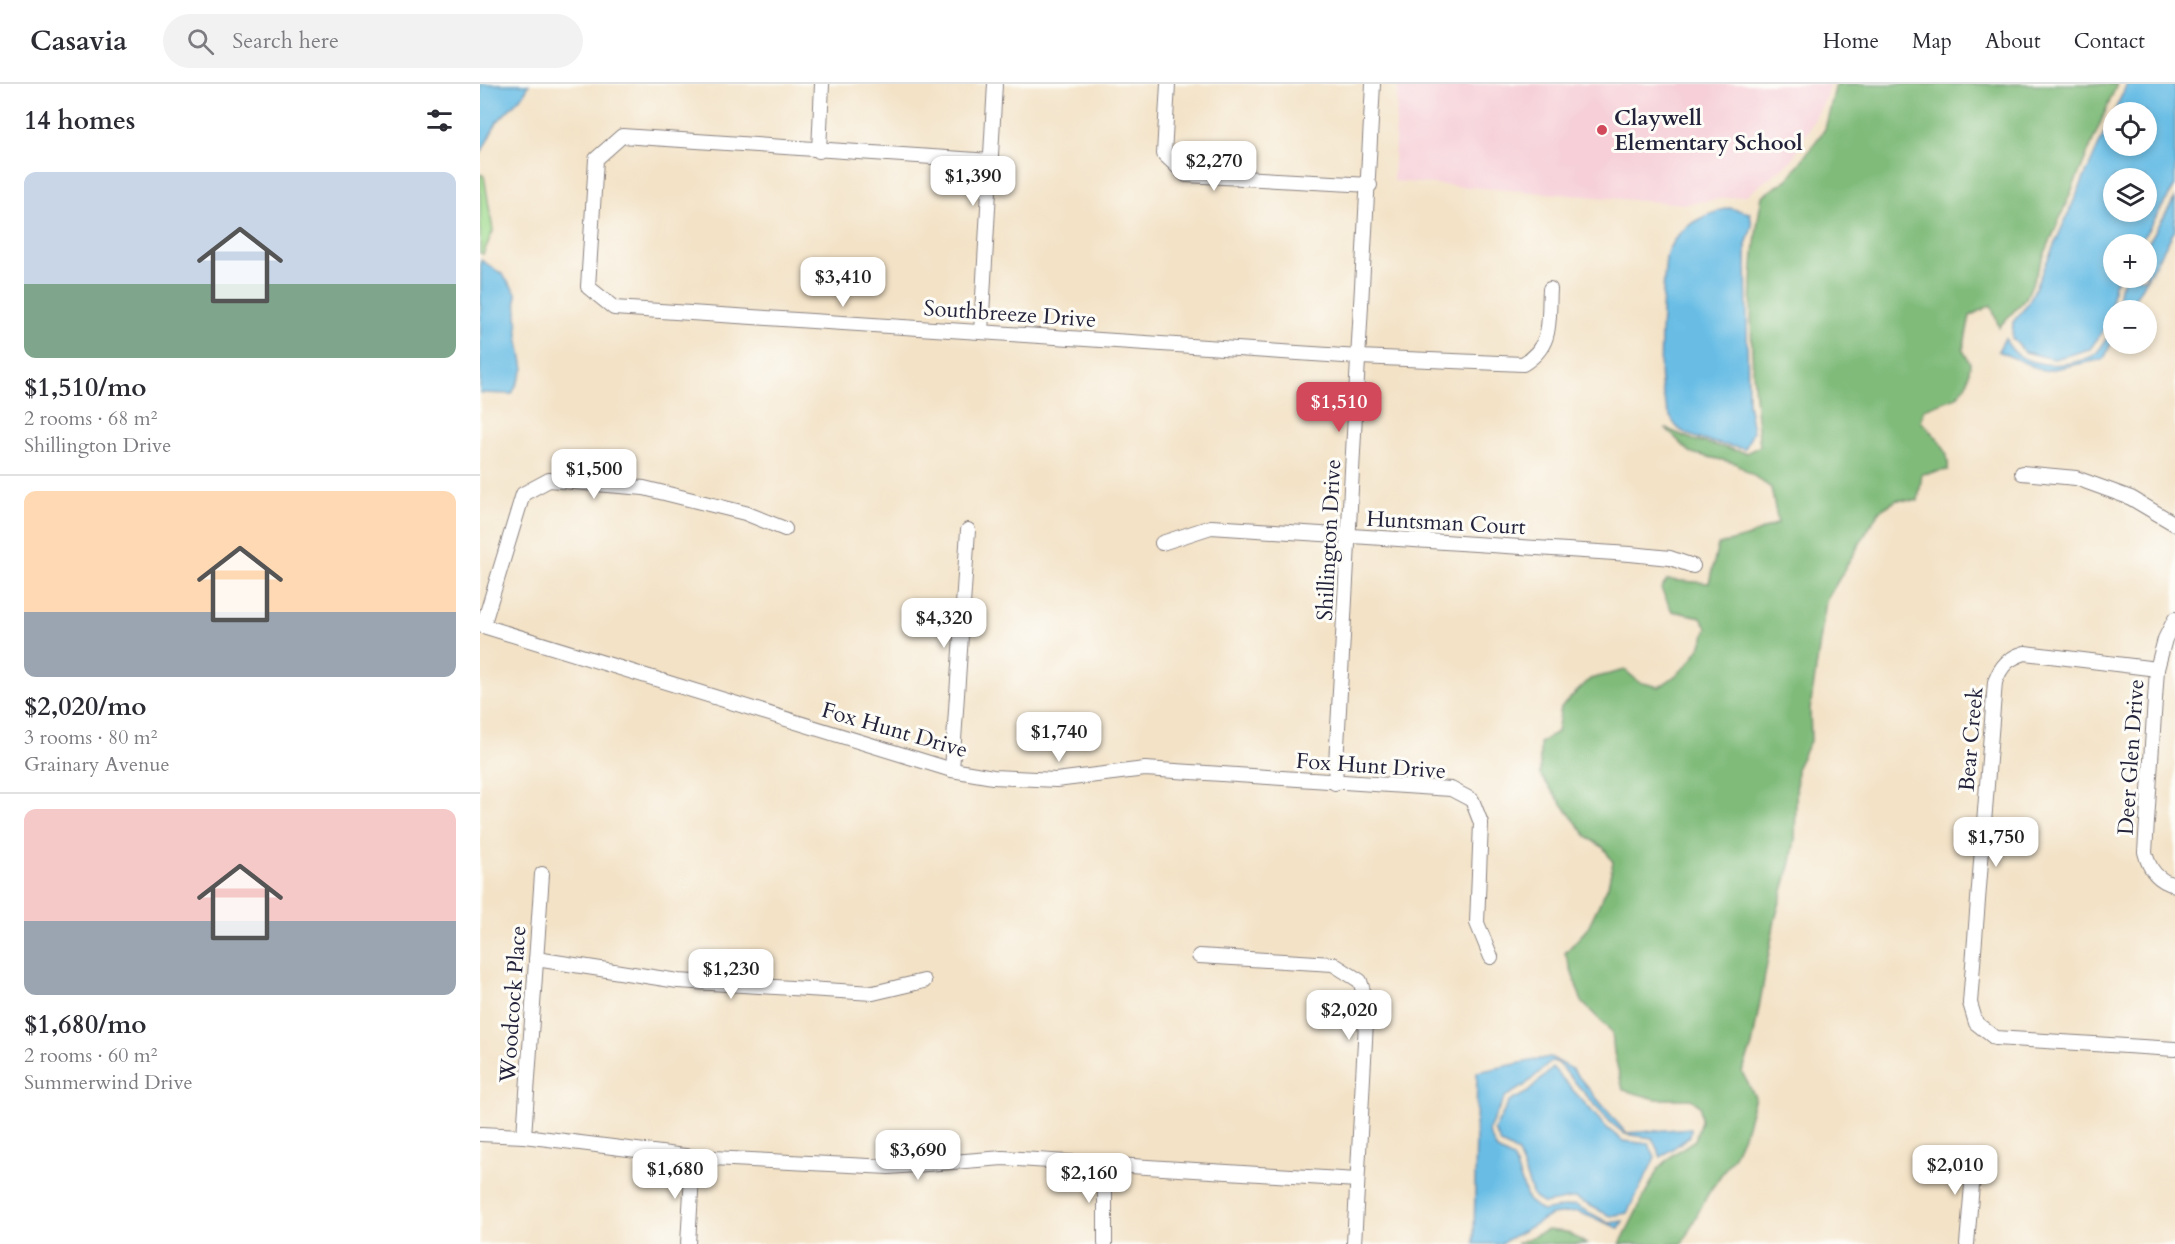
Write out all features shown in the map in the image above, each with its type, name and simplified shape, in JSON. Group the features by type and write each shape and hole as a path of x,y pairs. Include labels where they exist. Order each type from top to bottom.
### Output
{"street":[{"path":"819,151 822,84"},
{"path":"981,332 995,84"},
{"path":"1168,84 1164,154 1186,175 1370,185"},
{"name":"Shillington Drive","path":"1335,783 1370,185 1373,84"},
{"name":"Southbreeze Drive","path":"991,161 622,136 596,159 588,287 614,308 1359,357 1523,364 1537,355 1547,341 1550,289"},
{"path":"2022,473 2076,478 2131,498 2175,524"},
{"path":"482,626 523,494 549,480 644,488 745,513 785,529"},
{"name":"Huntsman Court","path":"1162,543 1211,527 1350,538 1629,554 1670,558 1694,566"},
{"path":"952,770 968,530"},
{"name":"Deer Glen Drive","path":"2175,619 2165,639 2157,669 2145,852 2154,874 2165,883 2175,885"},
{"name":"Fox Hunt Drive","path":"482,626 952,770 993,777 1056,780 1145,769 1451,789 1472,800 1481,823 1477,923 1491,957"},
{"name":"Bear Creek","path":"2157,669 2025,653 2013,657 2001,667 1995,682 1970,1003 1976,1023 1995,1038 2175,1049"},
{"name":"Woodcock Place","path":"524,1136 542,874"},
{"path":"1199,956 1334,964 1360,981 1367,1004 1354,1244"},
{"path":"536,959 678,981 873,993 924,981"},
{"path":"480,1134 524,1136 693,1157 889,1167 1003,1158 1356,1180"},
{"path":"688,1244 693,1157"},
{"path":"1967,1244 1972,1185 1985,1160"},
{"path":"1105,1164 1106,1244"}],"shaded area":[{"name":"Claywell Elementary School","path":"1398,84 1829,84 1825,100 1792,160 1747,195 1684,204 1393,181"}],"green space":[{"path":"1836,84 2117,84 2109,102 2103,102 2103,117 2026,298 1999,327 1991,305 1970,316 1963,350 1970,363 1968,381 1957,397 1924,409 1921,421 1944,449 1948,470 1922,474 1918,501 1897,500 1879,511 1826,601 1810,710 1811,739 1797,767 1795,839 1791,862 1775,920 1752,1046 1742,1072 1755,1097 1746,1129 1734,1156 1708,1194 1682,1244 1620,1244 1658,1169 1675,1153 1695,1140 1701,1121 1700,1106 1691,1099 1656,1099 1623,1090 1614,1053 1612,1032 1582,1002 1565,953 1587,929 1608,886 1613,862 1603,847 1588,838 1540,775 1540,743 1557,732 1561,707 1590,679 1625,670 1639,682 1659,687 1683,669 1700,647 1707,628 1701,617 1672,611 1661,589 1667,580 1709,583 1718,545 1749,536 1778,523 1771,488 1735,463 1691,453 1665,428 1693,440 1746,453 1760,446 1751,321 1754,259 1762,196 1788,179 1825,129"},
{"path":"480,174 484,176 493,231 483,254 480,253"},
{"path":"1547,1230 1566,1232 1587,1244 1516,1244"}],"water":[{"path":"480,84 529,84 524,94 497,122 480,155"},
{"path":"2127,84 2175,84 2175,186 2157,215 2157,168 2103,168 2103,222 2153,222 2145,234 2103,234 2103,288 2113,288 2112,300 2103,300 2103,331 2090,349 2054,359 2025,352 2012,338 2013,322 2028,304 2103,135 2103,156 2157,156 2157,102 2119,102"},
{"path":"2175,198 2175,230 2157,261 2157,234 2154,234"},
{"path":"1729,208 1750,213 1752,226 1746,245 1748,403 1753,431 1745,449 1708,441 1681,431 1668,411 1661,383 1662,315 1668,250 1679,234 1694,222"},
{"path":"481,260 502,274 516,293 518,336 524,369 512,394 480,393"},
{"path":"2120,288 2141,288 2134,300 2118,300"},
{"path":"2005,338 2020,356 2044,364 2056,364 2081,360 2098,351 2103,344 2103,354 2106,354 2104,359 2043,371 1998,351"},
{"path":"1550,1057 1572,1069 1626,1133 1691,1128 1690,1136 1661,1157 1652,1138 1625,1134 1611,1123 1558,1063 1552,1061 1524,1086 1505,1097 1488,1131 1497,1150 1513,1158 1528,1200 1542,1211 1575,1205 1609,1223 1623,1221 1619,1228 1578,1212 1551,1215 1500,1244 1474,1244 1477,1072"},
{"path":"1553,1068 1607,1128 1623,1141 1649,1144 1655,1158 1627,1213 1610,1216 1575,1198 1544,1204 1533,1196 1518,1153 1501,1144 1494,1130 1509,1102 1528,1092"}],"place":[{"name":"Claywell Elementary School","path":"1602,130"}]}
